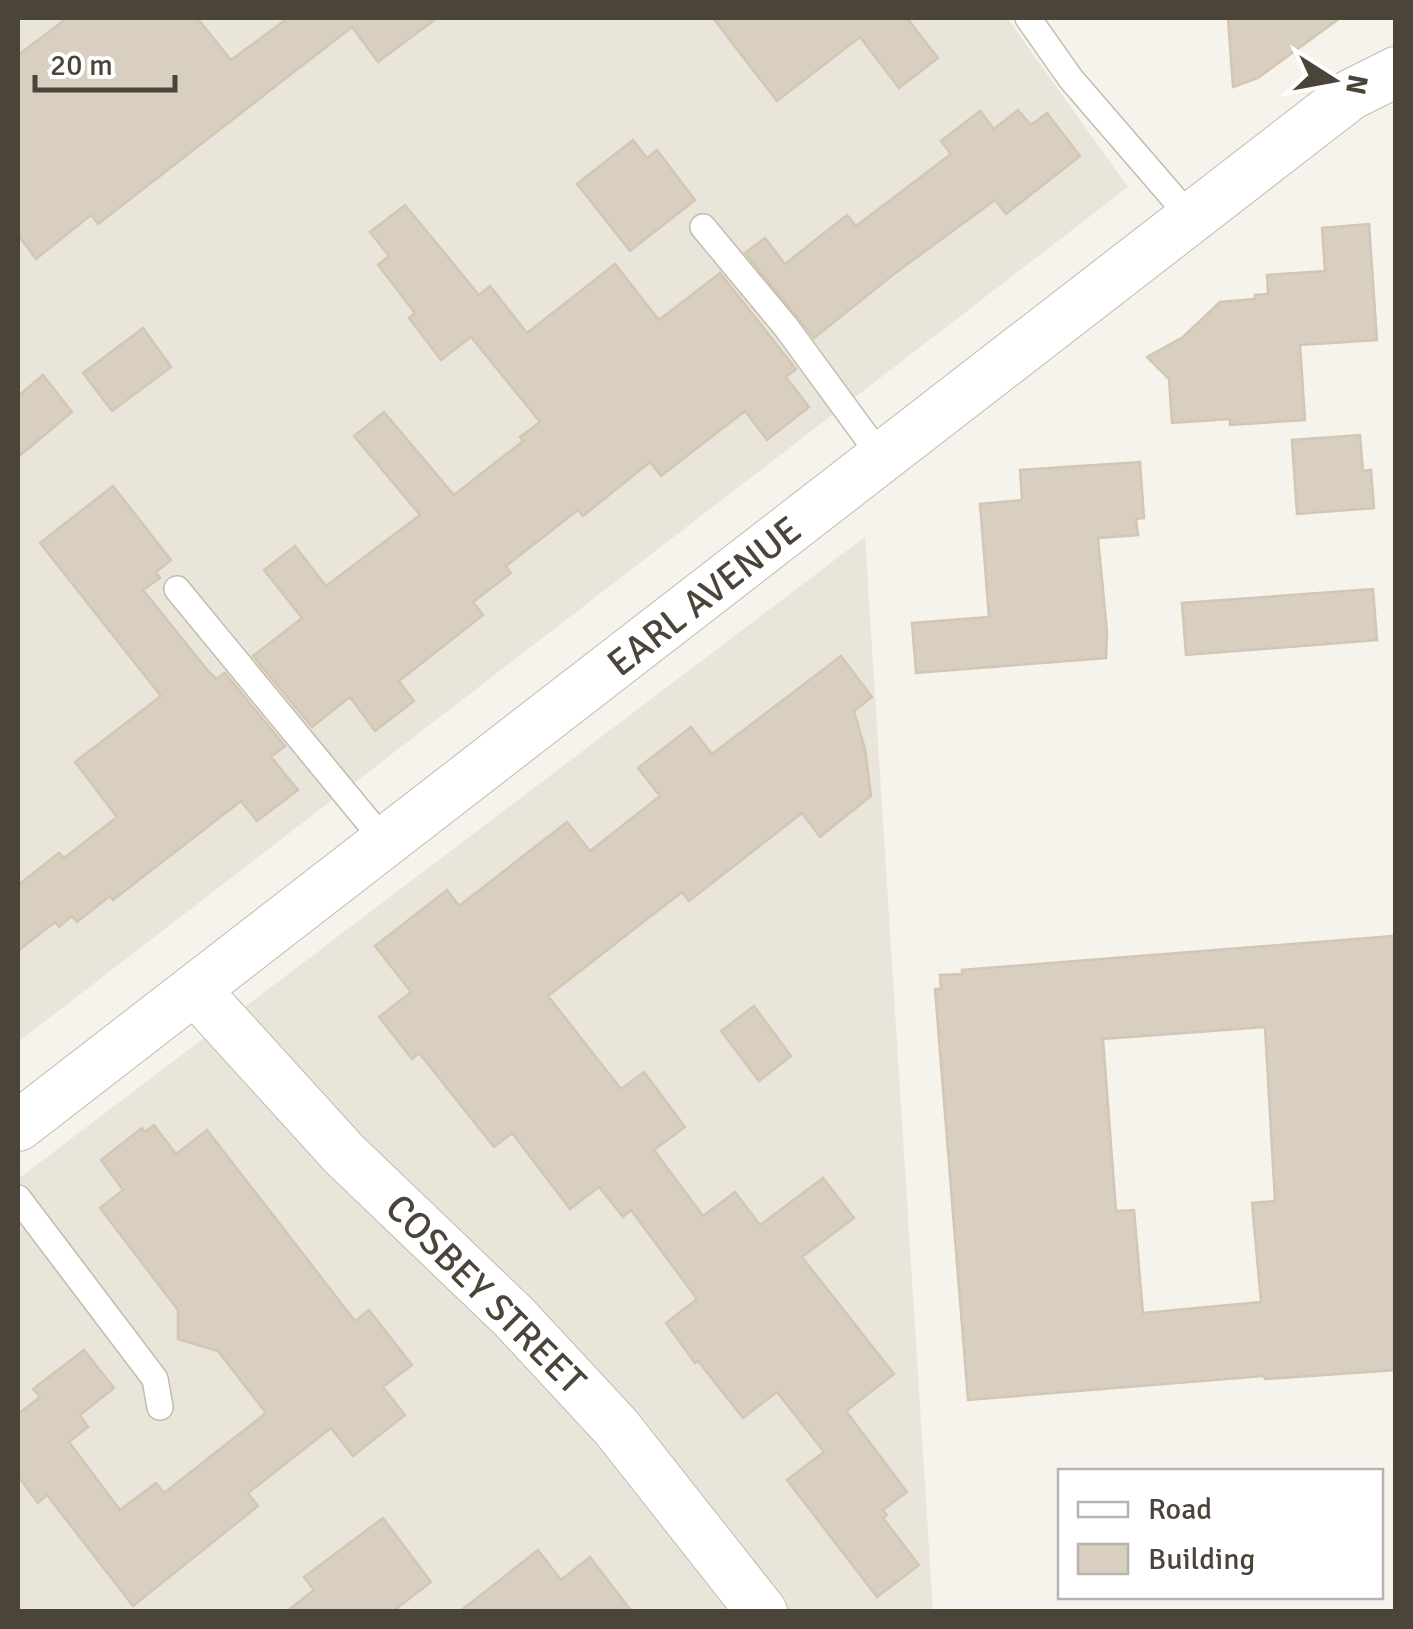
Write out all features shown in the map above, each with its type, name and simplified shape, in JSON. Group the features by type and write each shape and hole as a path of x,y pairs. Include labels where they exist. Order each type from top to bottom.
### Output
{"street":[{"name":"EARL AVENUE","path":"18,1126 1350,95 1396,72"},
{"name":"COSBEY STREET","path":"196,990 344,1154 514,1318 616,1428 762,1612"}],"lane":[{"path":"1028,18 1072,78 1190,218"},
{"path":"703,226 786,327 882,458"},
{"path":"177,590 386,842"},
{"path":"18,1198 154,1379 160,1407"}],"shaded area":[{"path":"18,18 1007,18 1128,187 18,1042"},
{"path":"865,537 933,1611 18,1612 18,1179"}],"building":[{"path":"67,18 197,18 231,60 288,18 437,18 378,62 352,27 98,224 91,215 36,259 18,235 18,55"},
{"path":"713,18 907,18 938,58 899,88 860,37 777,101"},
{"path":"1228,18 1340,18 1258,78 1233,87"},
{"path":"1018,110 1031,125 1047,113 1080,156 1006,214 995,200 814,338 745,253 765,238 785,264 847,215 856,226 951,154 941,141 980,111 994,129"},
{"path":"633,140 647,158 657,150 695,200 630,251 577,184"},
{"path":"405,205 479,295 490,286 527,333 615,264 659,320 720,273 796,369 786,377 809,407 767,440 745,411 661,476 650,462 583,516 578,510 506,566 511,573 473,602 483,615 399,681 414,701 375,731 350,697 312,727 253,656 302,618 264,570 295,546 326,586 420,515 354,436 384,412 454,495 523,441 520,437 540,422 471,337 441,360 409,318 415,313 378,265 389,256 370,232"},
{"path":"1369,224 1377,340 1300,345 1305,420 1230,425 1230,419 1172,423 1169,379 1147,357 1183,337 1220,302 1268,294 1267,275 1325,271 1322,228"},
{"path":"143,328 171,367 112,411 83,373"},
{"path":"43,375 72,412 18,457 18,396"},
{"path":"1360,435 1363,471 1371,470 1374,508 1297,514 1292,440"},
{"path":"1140,462 1144,518 1136,519 1138,535 1098,538 1106,658 916,673 912,623 989,617 980,504 1022,500 1020,470"},
{"path":"113,486 171,560 156,572 160,578 143,590 209,672 216,679 225,673 285,746 271,757 298,790 257,821 241,801 113,900 110,896 77,922 72,916 59,927 55,922 18,951 18,885 59,853 64,858 117,817 75,762 161,696 40,543"},
{"path":"1373,589 1377,640 1186,655 1182,603"},
{"path":"841,656 872,697 854,711 865,749 871,796 820,837 802,813 689,901 682,892 548,996 621,1089 644,1072 685,1127 654,1150 703,1216 735,1192 760,1225 823,1178 854,1218 802,1257 894,1374 846,1411 907,1492 883,1510 887,1515 883,1518 919,1565 877,1597 787,1480 824,1452 777,1392 743,1418 698,1361 695,1363 666,1323 697,1299 631,1210 623,1217 599,1187 570,1209 512,1133 494,1147 419,1053 412,1059 379,1017 411,992 375,946 447,890 459,906 567,822 590,851 660,796 638,768 691,727 712,754"},
{"path":"1393,936 1396,1370 1265,1379 1264,1376 968,1400 935,989 941,989 940,975 962,974 962,970","holes":["1265,1027 1275,1201 1252,1203 1261,1302 1143,1313 1134,1210 1116,1211 1103,1039"]},
{"path":"754,1006 791,1056 759,1081 721,1031"},
{"path":"154,1125 176,1154 207,1130 355,1321 369,1310 412,1365 383,1387 405,1415 353,1456 331,1428 248,1493 258,1506 133,1606 47,1495 38,1503 18,1476 18,1414 40,1397 33,1389 84,1350 114,1388 80,1415 88,1427 69,1442 120,1510 156,1483 164,1493 266,1413 218,1351 178,1339 178,1310 100,1208 123,1190 101,1160 142,1128 145,1132"},
{"path":"383,1518 431,1582 392,1612 286,1612 314,1590 304,1577"},
{"path":"538,1550 561,1580 590,1557 632,1612 459,1612"}]}
